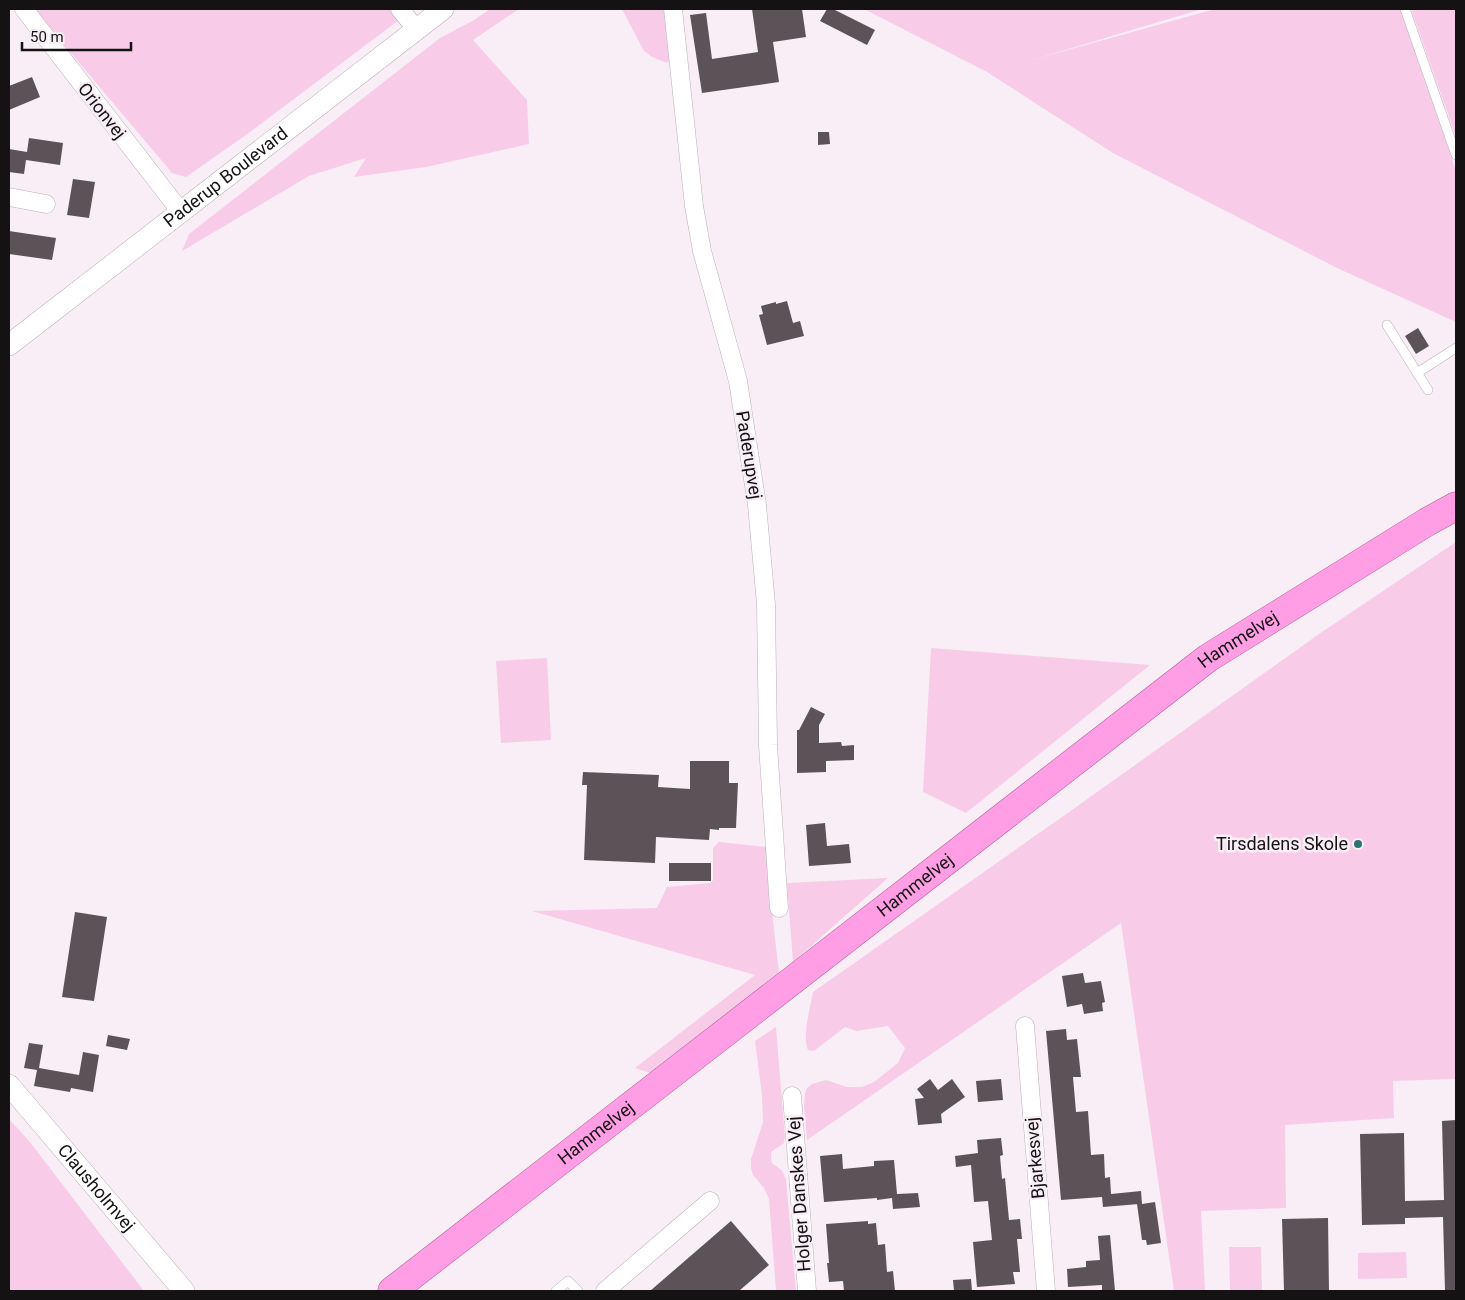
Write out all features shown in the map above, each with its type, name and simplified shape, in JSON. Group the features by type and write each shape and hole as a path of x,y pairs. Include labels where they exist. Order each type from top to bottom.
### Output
{"highway":[{"name":"Hammelvej","path":"392,1291 1208,658 1456,506"}],"street":[{"name":"Orionvej","path":"24,9 181,212"},
{"path":"400,9 416,29"},
{"name":"Paderup Boulevard","path":"9,345 443,9"},
{"name":"Paderupvej","path":"673,9 694,206 702,252 738,381 757,504 766,604 768,745 779,908"},
{"path":"9,197 46,204"},
{"name":"Bjarkesvej","path":"1025,1026 1046,1291"},
{"name":"Clausholmvej","path":"9,1085 184,1291"},
{"name":"Holger Danskes Vej","path":"792,1096 807,1291"},
{"path":"605,1291 710,1201"}],"lane":[{"path":"1405,9 1456,155"},
{"path":"1387,325 1428,390"},
{"path":"1417,373 1456,348"},
{"path":"556,1291 568,1281 578,1291"}],"shaded area":[{"path":"34,9 390,9 399,20 246,135 186,177 172,173"},
{"path":"490,9 519,9 473,40 527,100 529,144 426,167 354,177 366,158 309,176 182,251 189,234 440,38"},
{"path":"622,9 665,9 670,60 667,63 652,57 644,51"},
{"path":"864,9 1202,9 1035,59 1215,9 1401,9 1456,171 1456,322 1337,268 1113,153 987,72"},
{"path":"1411,9 1456,9 1456,137"},
{"path":"1456,542 1456,1079 1393,1081 1394,1118 1285,1125 1286,1208 1201,1211 1205,1291 1174,1291 1121,923 807,1140 804,1106 807,1088 812,1084 826,1080 847,1087 862,1087 874,1082 898,1063 905,1048 888,1026 856,1031 845,1027 814,1051 808,1050 806,1030 813,992 1319,634"},
{"path":"931,648 1150,665 966,813 923,792"},
{"path":"547,658 551,740 501,743 496,661"},
{"path":"719,842 767,847 769,886 779,973 656,1075 635,1068 755,975 532,911 657,908 667,887 710,883 713,880 713,848"},
{"path":"888,878 793,962 787,883"},
{"path":"776,1027 785,1138 784,1143 771,1152 771,1157 772,1163 782,1171 786,1179 796,1291 776,1291 769,1199 764,1188 753,1175 751,1168 751,1159 763,1122 762,1095 755,1041"},
{"path":"9,1119 30,1142 144,1291 9,1291"},
{"path":"1229,1247 1261,1247 1262,1291 1230,1291"},
{"path":"1406,1252 1407,1278 1358,1279 1358,1253"}],"building":[{"path":"752,9 802,9 806,37 773,42 779,82 702,93 690,15 706,13 712,59 758,52"},
{"path":"827,9 833,9 875,30 867,45 820,21"},
{"path":"32,77 40,97 9,110 9,86"},
{"path":"818,132 829,132 830,144 818,145"},
{"path":"29,138 63,143 60,165 26,160 24,174 9,172 9,149 27,152"},
{"path":"73,179 95,182 89,218 67,215"},
{"path":"9,231 56,238 52,260 9,254"},
{"path":"787,301 793,323 800,321 804,336 767,345 759,315 763,314 761,306"},
{"path":"1418,328 1429,346 1416,354 1405,336"},
{"path":"811,707 825,714 819,725 819,743 841,742 842,746 854,745 854,760 826,761 826,772 797,773 797,730 799,730"},
{"path":"690,761 729,761 729,783 738,783 736,828 710,829 709,840 656,837 655,863 584,860 587,785 582,785 583,772 659,775 658,787 690,789"},
{"path":"825,823 827,846 849,844 851,863 809,866 806,825"},
{"path":"669,863 711,863 711,881 669,881"},
{"path":"75,912 107,917 94,1001 62,997"},
{"path":"1083,973 1085,983 1101,981 1105,1002 1102,1003 1103,1011 1084,1014 1082,1004 1067,1007 1062,976"},
{"path":"1066,1029 1067,1040 1077,1039 1081,1077 1073,1077 1076,1112 1088,1111 1091,1155 1104,1154 1105,1178 1110,1177 1111,1194 1141,1191 1142,1204 1155,1202 1161,1243 1147,1245 1146,1240 1142,1240 1137,1204 1103,1207 1102,1197 1061,1200 1046,1031"},
{"path":"108,1035 130,1039 127,1050 106,1046"},
{"path":"29,1043 43,1045 39,1068 79,1075 83,1052 99,1055 93,1092 71,1088 70,1092 34,1086 37,1070 24,1068"},
{"path":"930,1079 938,1090 952,1079 965,1097 941,1114 942,1123 918,1125 915,1099 924,1098 917,1089"},
{"path":"1001,1079 1003,1100 978,1102 976,1081"},
{"path":"1456,1120 1456,1291 1445,1291 1443,1217 1405,1218 1405,1224 1362,1225 1360,1134 1404,1133 1405,1201 1444,1200 1442,1121"},
{"path":"1001,1138 1003,1155 1000,1156 1002,1179 1005,1178 1009,1220 1020,1219 1022,1239 1017,1239 1020,1272 1013,1272 1015,1284 977,1287 973,1242 992,1240 988,1201 974,1202 971,1165 956,1167 955,1156 978,1153 977,1140"},
{"path":"842,1154 843,1169 874,1166 874,1161 894,1160 897,1194 918,1193 920,1207 893,1209 892,1198 824,1202 820,1156"},
{"path":"1328,1218 1329,1291 1284,1291 1282,1219"},
{"path":"731,1221 769,1265 739,1291 650,1291"},
{"path":"868,1221 868,1224 876,1223 878,1245 885,1244 887,1272 893,1271 895,1291 844,1291 843,1281 829,1282 826,1224"},
{"path":"1110,1235 1115,1291 1102,1291 1102,1285 1068,1287 1067,1269 1086,1267 1086,1261 1100,1260 1098,1236"},
{"path":"971,1279 972,1291 954,1291 953,1280"}],"place":[{"name":"Tirsdalens Skole","path":"1358,844"}]}
